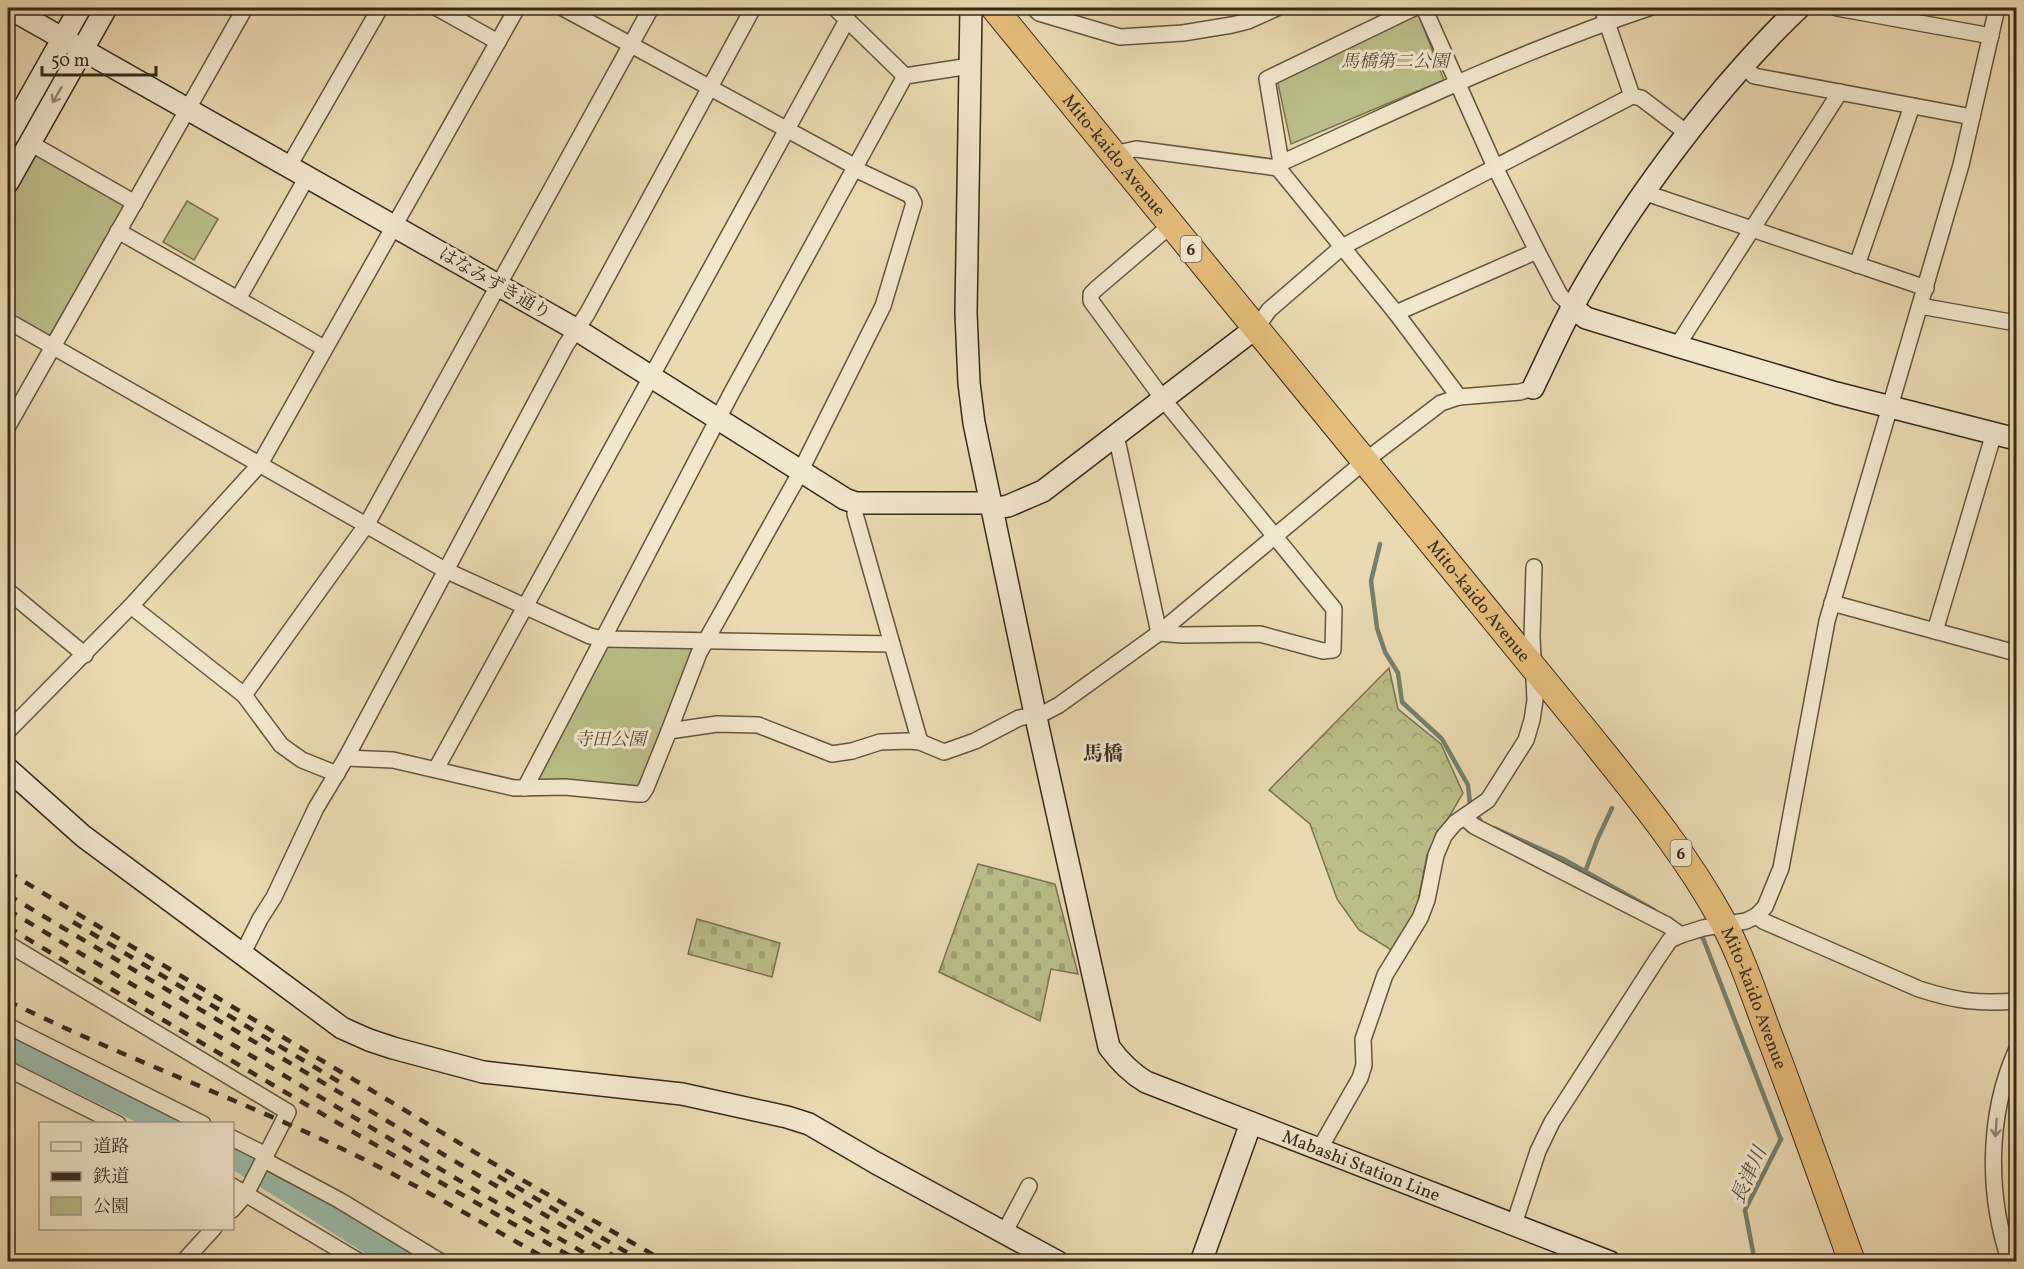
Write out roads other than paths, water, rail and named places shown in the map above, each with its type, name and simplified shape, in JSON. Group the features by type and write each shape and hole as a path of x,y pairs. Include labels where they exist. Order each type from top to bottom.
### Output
{"highway":[{"name":"Mito-kaido Avenue","path":"994,8 1257,327 1664,829 1704,889 1712,926 1772,1041 1852,1262"}],"street":[{"name":"はなみずき通り","path":"9,8 500,285 651,376 844,499 856,503 989,503 992,509 1008,506 1043,491 1257,327"},
{"path":"8,136 80,8"},
{"path":"8,182 106,8"},
{"path":"8,426 245,8"},
{"path":"238,299 380,8"},
{"path":"437,8 498,42"},
{"path":"8,731 85,655 260,464 517,8"},
{"path":"346,758 393,760 514,788 565,787 642,794 699,653 801,471 883,306 914,203 910,195 786,131 563,8"},
{"path":"244,695 367,524 651,8"},
{"path":"243,953 274,897 316,808 346,758 566,345 577,330 753,8"},
{"path":"835,8 904,76"},
{"name":"Mabashi Station Line","path":"971,8 966,279 968,352 974,423 990,506 1109,1047 1119,1061 1146,1082 1610,1262"},
{"path":"1034,8 1039,13 1120,37 1184,33 1232,25 1248,21 1276,8"},
{"path":"1414,8 1267,79 1280,165 1460,397"},
{"path":"1424,8 1495,167 1560,295 1586,318 1836,393 2016,439"},
{"path":"1113,154 1136,149 1280,165 1604,15 1650,8"},
{"path":"669,731 717,724 758,724 832,754 852,752 880,742 920,742 944,752 975,741 1019,718 1044,713 1059,705 1159,633 1365,461 1441,403 1460,397 1520,392 1533,388 1572,307 1643,192 1686,133 1773,32 1799,8"},
{"path":"1837,8 1991,36"},
{"path":"1514,1224 1538,1151 1552,1122 1670,940 1712,926 1746,921 1756,916 1764,907 1781,868 1832,603 1961,165 1997,8"},
{"path":"1604,15 1632,96"},
{"path":"436,769 847,20"},
{"path":"904,76 970,66"},
{"path":"1744,66 1754,76 1972,117"},
{"path":"525,788 718,418 904,76"},
{"path":"1677,346 1840,92"},
{"path":"1257,327 1269,310 1342,247 1632,96 1641,98 1686,133"},
{"path":"1857,265 1912,106"},
{"path":"30,143 135,203"},
{"path":"1643,192 1926,288"},
{"path":"1159,633 1260,634 1323,651 1334,650 1334,609 1163,399 1091,301 1091,294 1096,289 1171,225"},
{"path":"118,231 324,348"},
{"path":"1396,313 1537,250"},
{"path":"1920,306 2016,322"},
{"path":"8,321 445,570 590,636 603,639 892,644"},
{"path":"1935,632 1994,433"},
{"path":"1116,435 1159,633"},
{"path":"856,503 855,514 920,742"},
{"path":"1320,1148 1360,1078 1364,1065 1363,1039 1382,985 1420,918 1436,855 1444,836 1455,823 1488,800 1526,740 1532,720 1534,700 1534,567"},
{"path":"8,591 85,655"},
{"path":"1832,603 2016,652"},
{"path":"131,606 244,695 282,746 302,760 337,774"},
{"path":"8,769 83,836 342,1028 369,1040 483,1072 682,1094 809,1124 1058,1262"},
{"path":"1470,813 1474,826 1584,880 1683,935"},
{"path":"1756,916 1943,998 1972,1003 2016,1001"},
{"path":"8,944 288,1112 265,1157 234,1206"},
{"path":"8,1026 199,1122"},
{"path":"2010,1262 2009,1238 1996,1206 1994,1156 1998,1108 2012,1079 2016,1051"},
{"path":"8,1069 114,1122"},
{"path":"1201,1262 1251,1123"},
{"path":"234,1139 441,1262"},
{"path":"1004,1233 1029,1186"},
{"path":"243,1189 360,1262"},
{"path":"183,1262 212,1230"}],"waterway":[{"path":"1380,544 1371,581 1377,628 1385,652 1398,673 1402,702 1442,739 1468,785 1470,804 1481,822"},
{"path":"1585,872 1612,808"},
{"path":"1494,828 1563,859 1654,910"},
{"path":"1696,934 1703,938 1781,1140"},
{"path":"8,1044 167,1122"},
{"name":"長津川","path":"1755,1262 1745,1210 1781,1139"},
{"path":"234,1154 404,1262"}],"railway":[{"path":"8,872 491,1162 666,1262"},
{"path":"8,895 624,1262"},
{"path":"8,910 477,1191 600,1262"},
{"path":"73,922 346,1086"},
{"path":"8,927 293,1097 581,1262"},
{"path":"8,1001 360,1157 552,1262"},
{"path":"498,1176 643,1262"}],"district":[{"name":"馬橋","path":"1103,753"}],"park label":[{"name":"馬橋第二公園","path":"1395,61"},
{"name":"寺田公園","path":"610,739"}]}
